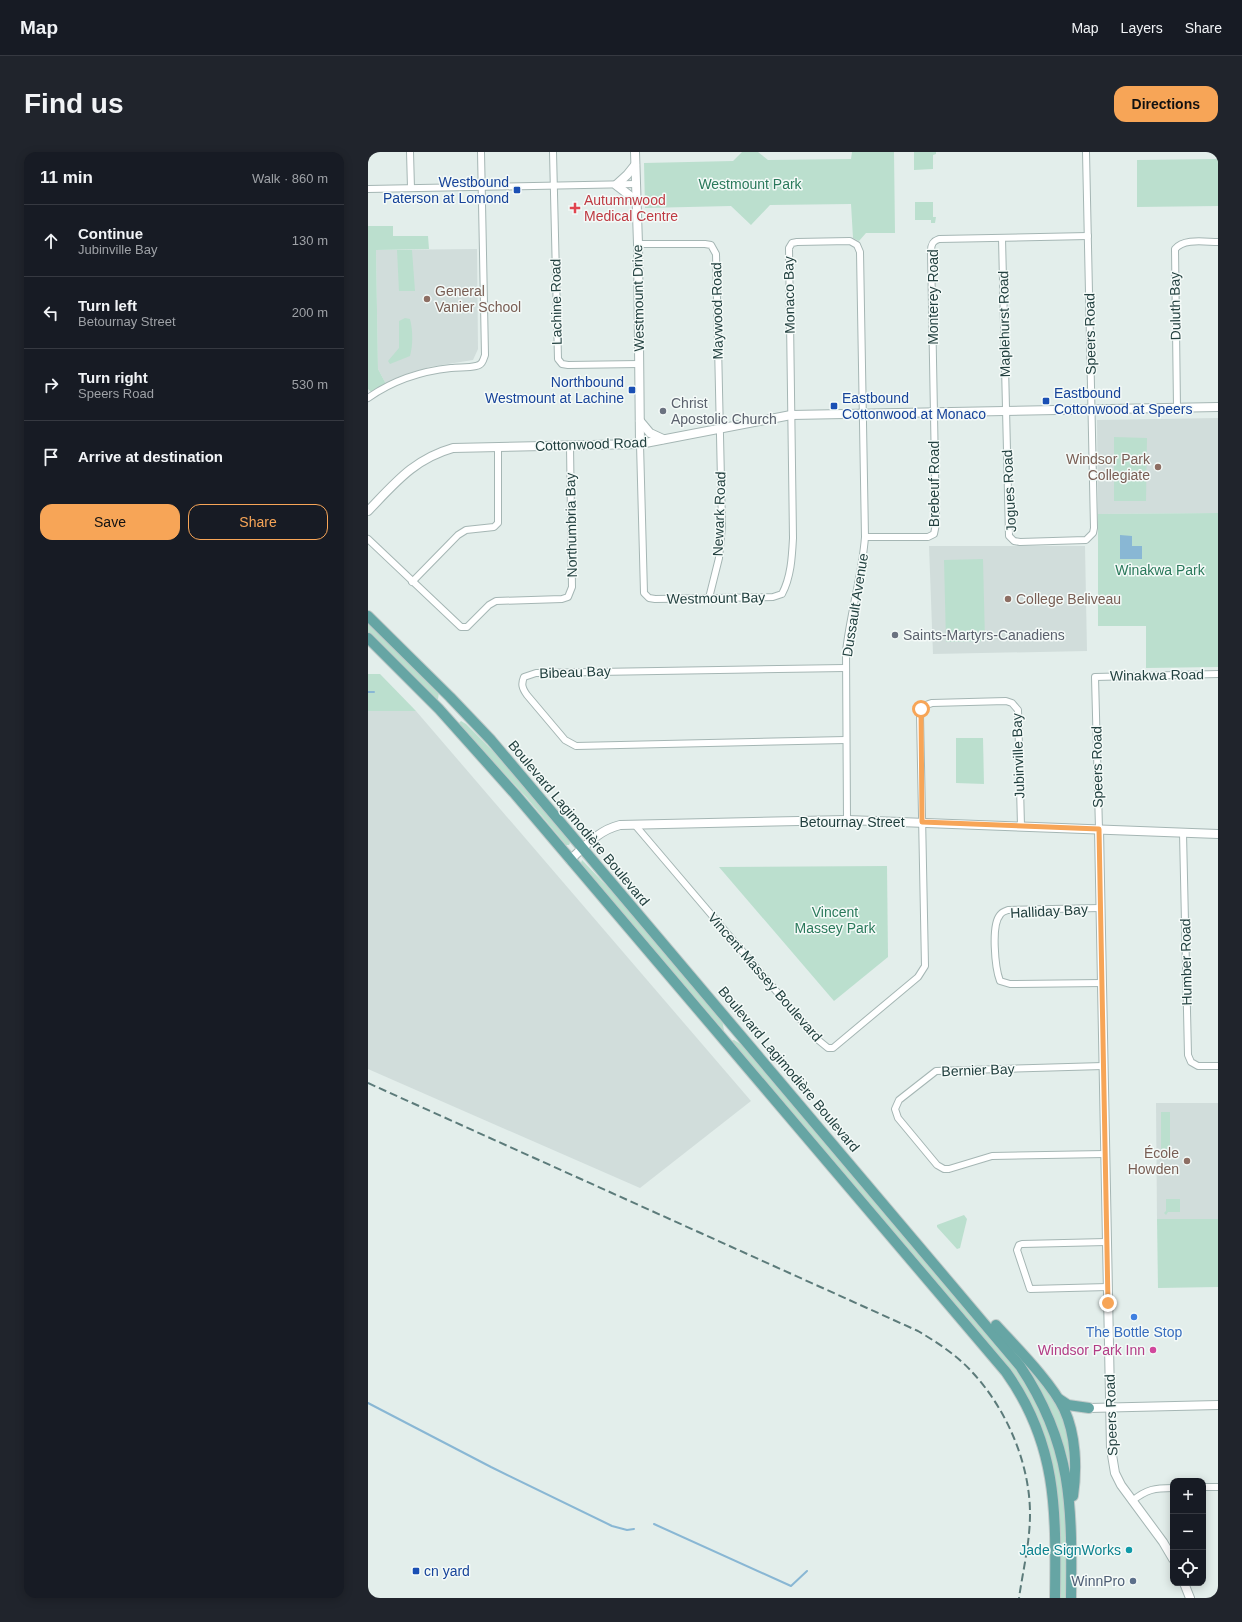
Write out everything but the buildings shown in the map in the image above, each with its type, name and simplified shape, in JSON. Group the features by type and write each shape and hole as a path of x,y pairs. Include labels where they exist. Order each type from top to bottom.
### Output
{"main road":[{"name":"Boulevard Lagimodière Boulevard","path":"368,616 491,740 967,1300 1020,1366 1037,1391 1047,1411 1058,1438 1063,1458 1071,1512 1072,1598"},
{"path":"368,638 473,745 997,1362 1024,1400 1035,1423 1049,1469 1055,1519 1055,1598"},
{"path":"722,1037 734,1027"},
{"path":"967,1300 986,1314 1058,1398 1064,1409 1071,1429 1074,1454 1074,1492 1071,1512"},
{"path":"1058,1398 1068,1405 1089,1408"},
{"path":"1071,1429 1075,1416 1089,1408"}],"street":[{"path":"410,152 411,188"},
{"path":"368,398 394,383 416,375 452,368 477,366 482,362 485,355 481,152"},
{"path":"553,152 554,186"},
{"name":"Westmount Drive","path":"635,152 638,244 640,444"},
{"name":"Speers Road","path":"1086,152 1094,528 1090,538"},
{"path":"616,184 628,175 635,165"},
{"path":"616,184 629,194 636,203"},
{"path":"368,189 635,184"},
{"name":"Lachine Road","path":"554,186 558,359 562,364 568,365 639,364"},
{"name":"Monterey Road","path":"934,412 931,245 934,241 939,239 1088,236"},
{"name":"Maplehurst Road","path":"1002,238 1005,411"},
{"name":"Monaco Bay","path":"791,415 788,254 792,243 798,242 850,241 854,242 859,248 863,413"},
{"name":"Duluth Bay","path":"1177,408 1175,249 1179,245 1185,243 1218,242"},
{"name":"Maywood Road","path":"638,244 706,244 711,245 715,250 720,428"},
{"name":"Cottonwood Road","path":"368,511 406,471 435,453 453,448 640,444 791,415 1218,407"},
{"name":"Jogues Road","path":"1005,411 1009,536 1014,541 1020,542 1083,541 1090,538"},
{"name":"Brebeuf Road","path":"865,538 928,537 934,534 936,524 934,412"},
{"name":"Dussault Avenue","path":"847,820 845,668 848,634 862,572 865,538 863,413"},
{"name":"Westmount Bay","path":"640,444 644,593 649,598 655,599 773,597 782,594 786,587 792,561 791,415"},
{"path":"640,419 649,432 664,439"},
{"name":"Newark Road","path":"709,598 721,546 720,428"},
{"name":"Northumbria Bay","path":"368,539 461,627 467,627 489,605 496,601 562,599 568,597 572,587 570,446"},
{"path":"412,582 458,535 466,530 494,527 498,523 498,447"},
{"name":"Bibeau Bay","path":"845,668 536,672 524,676 522,688 526,695 565,740 576,746 846,740"},
{"name":"Winakwa Road","path":"1095,677 1218,674"},
{"name":"Speers Road","path":"1095,677 1111,1449 1115,1472 1121,1486 1163,1542 1170,1554"},
{"name":"Jubinville Bay","path":"922,822 921,709 926,704 932,703 1006,701 1012,703 1018,710 1021,826"},
{"name":"Betournay Street","path":"570,860 608,828 636,825 847,820 1218,834"},
{"name":"Vincent Massey Boulevard","path":"636,825 817,1039 828,1048 833,1048 918,977 925,966 922,822"},
{"name":"Humber Road","path":"1183,832 1188,1055 1191,1062 1198,1066 1218,1066"},
{"name":"Halliday Bay","path":"1100,908 1008,910 1000,914 996,923 996,970 1000,980 1010,984 1102,983"},
{"name":"Bernier Bay","path":"1103,1066 936,1071 899,1100 895,1109 898,1118 938,1165 944,1169 949,1169 992,1156 1105,1154"},
{"path":"1106,1242 1022,1244 1019,1245 1017,1250 1030,1289 1108,1287"},
{"path":"1089,1408 1218,1405"},
{"path":"1206,1487 1218,1487"},
{"path":"1132,1501 1153,1488 1170,1488"},
{"path":"1185,1586 1190,1598"}],"shaded area":[{"name":"General Vanier School","path":"477,249 478,349 473,360 429,367 386,384 378,369 376,250"},
{"name":"Windsor Park Collegiate","path":"1218,418 1218,513 1098,514 1097,420"},
{"name":"College Beliveau","path":"929,546 1085,546 1087,651 933,654"},
{"path":"368,711 416,711 751,1101 640,1188 368,1069"},
{"name":"École Howden","path":"1156,1103 1218,1103 1218,1219 1157,1219"}],"green space":[{"name":"Westmount Park","path":"742,152 758,152 768,160 851,159 852,152 894,152 895,233 866,233 859,241 853,238 851,204 770,205 751,225 731,206 645,208 644,163 733,161"},
{"path":"914,152 936,152 936,154 933,155 933,169 914,170"},
{"path":"1218,159 1218,206 1137,207 1137,160"},
{"path":"915,202 933,202 933,217 936,217 935,223 931,223 931,220 915,220"},
{"path":"368,226 393,226 393,236 428,236 429,249 376,250 378,369 386,384 371,392 368,389"},
{"path":"397,250 412,250 415,291 399,291"},
{"path":"405,318 410,319 412,328 410,356 390,364 388,361 399,348 399,321"},
{"path":"1114,437 1147,438 1146,501 1114,501"},
{"name":"Winakwa Park","path":"1218,513 1218,667 1146,668 1146,626 1098,626 1098,514"},
{"path":"983,559 985,641 946,642 944,560"},
{"path":"368,624 389,642 439,692 438,699 435,699 368,634"},
{"path":"368,674 380,674 416,711 368,711"},
{"path":"461,721 466,724 500,758 564,832 570,843 569,845 566,845 527,798 458,724"},
{"path":"956,738 983,738 984,784 956,783"},
{"path":"582,860 621,901 722,1019 724,1031 584,868 581,863"},
{"name":"Vincent Massey Park","path":"887,866 888,957 834,1001 719,867"},
{"path":"734,1040 742,1045 1017,1368 1048,1425 1066,1490 1068,1598 1061,1598 1057,1492 1054,1477 1033,1410 731,1041"},
{"path":"1161,1112 1170,1112 1170,1159 1161,1159"},
{"path":"1166,1199 1180,1199 1180,1212 1168,1212 1166,1215 1164,1213 1166,1211"},
{"path":"964,1215 967,1219 960,1248 957,1249 937,1227 937,1225"},
{"path":"1157,1219 1218,1219 1218,1287 1158,1288"},
{"path":"1001,1334 1043,1382 1060,1410 1066,1424 1070,1440 1070,1465 1057,1425 1043,1396"}],"water":[{"path":"1120,535 1132,536 1132,546 1142,546 1142,559 1120,559"}],"waterway":[{"path":"368,692 374,692"},
{"path":"368,1403 491,1467 612,1526 627,1530 634,1529"},
{"path":"654,1524 791,1586 807,1571"}],"railway":[{"path":"368,1083 918,1331 954,1355 973,1373 996,1404 1006,1421 1021,1457 1029,1495 1030,1524 1028,1546 1019,1598"}],"place":[{"name":"Westbound Paterson at Lomond","path":"517,190"},
{"name":"Autumnwood Medical Centre","path":"575,208"},
{"name":"General Vanier School","path":"427,299"},
{"name":"Northbound Westmount at Lachine","path":"632,390"},
{"name":"Eastbound Cottonwood at Speers","path":"1046,401"},
{"name":"Eastbound Cottonwood at Monaco","path":"834,406"},
{"name":"Christ Apostolic Church","path":"663,411"},
{"name":"Windsor Park Collegiate","path":"1158,467"},
{"name":"College Beliveau","path":"1008,599"},
{"name":"Saints-Martyrs-Canadiens","path":"895,635"},
{"name":"École Howden","path":"1187,1161"},
{"name":"The Bottle Stop","path":"1134,1317"},
{"name":"Windsor Park Inn","path":"1153,1350"},
{"name":"Jade SignWorks","path":"1129,1550"},
{"name":"cn yard","path":"416,1571"},
{"name":"WinnPro","path":"1133,1581"}],"route":[{"path":"921,709 922,822 1099,829 1108,1303"}]}
